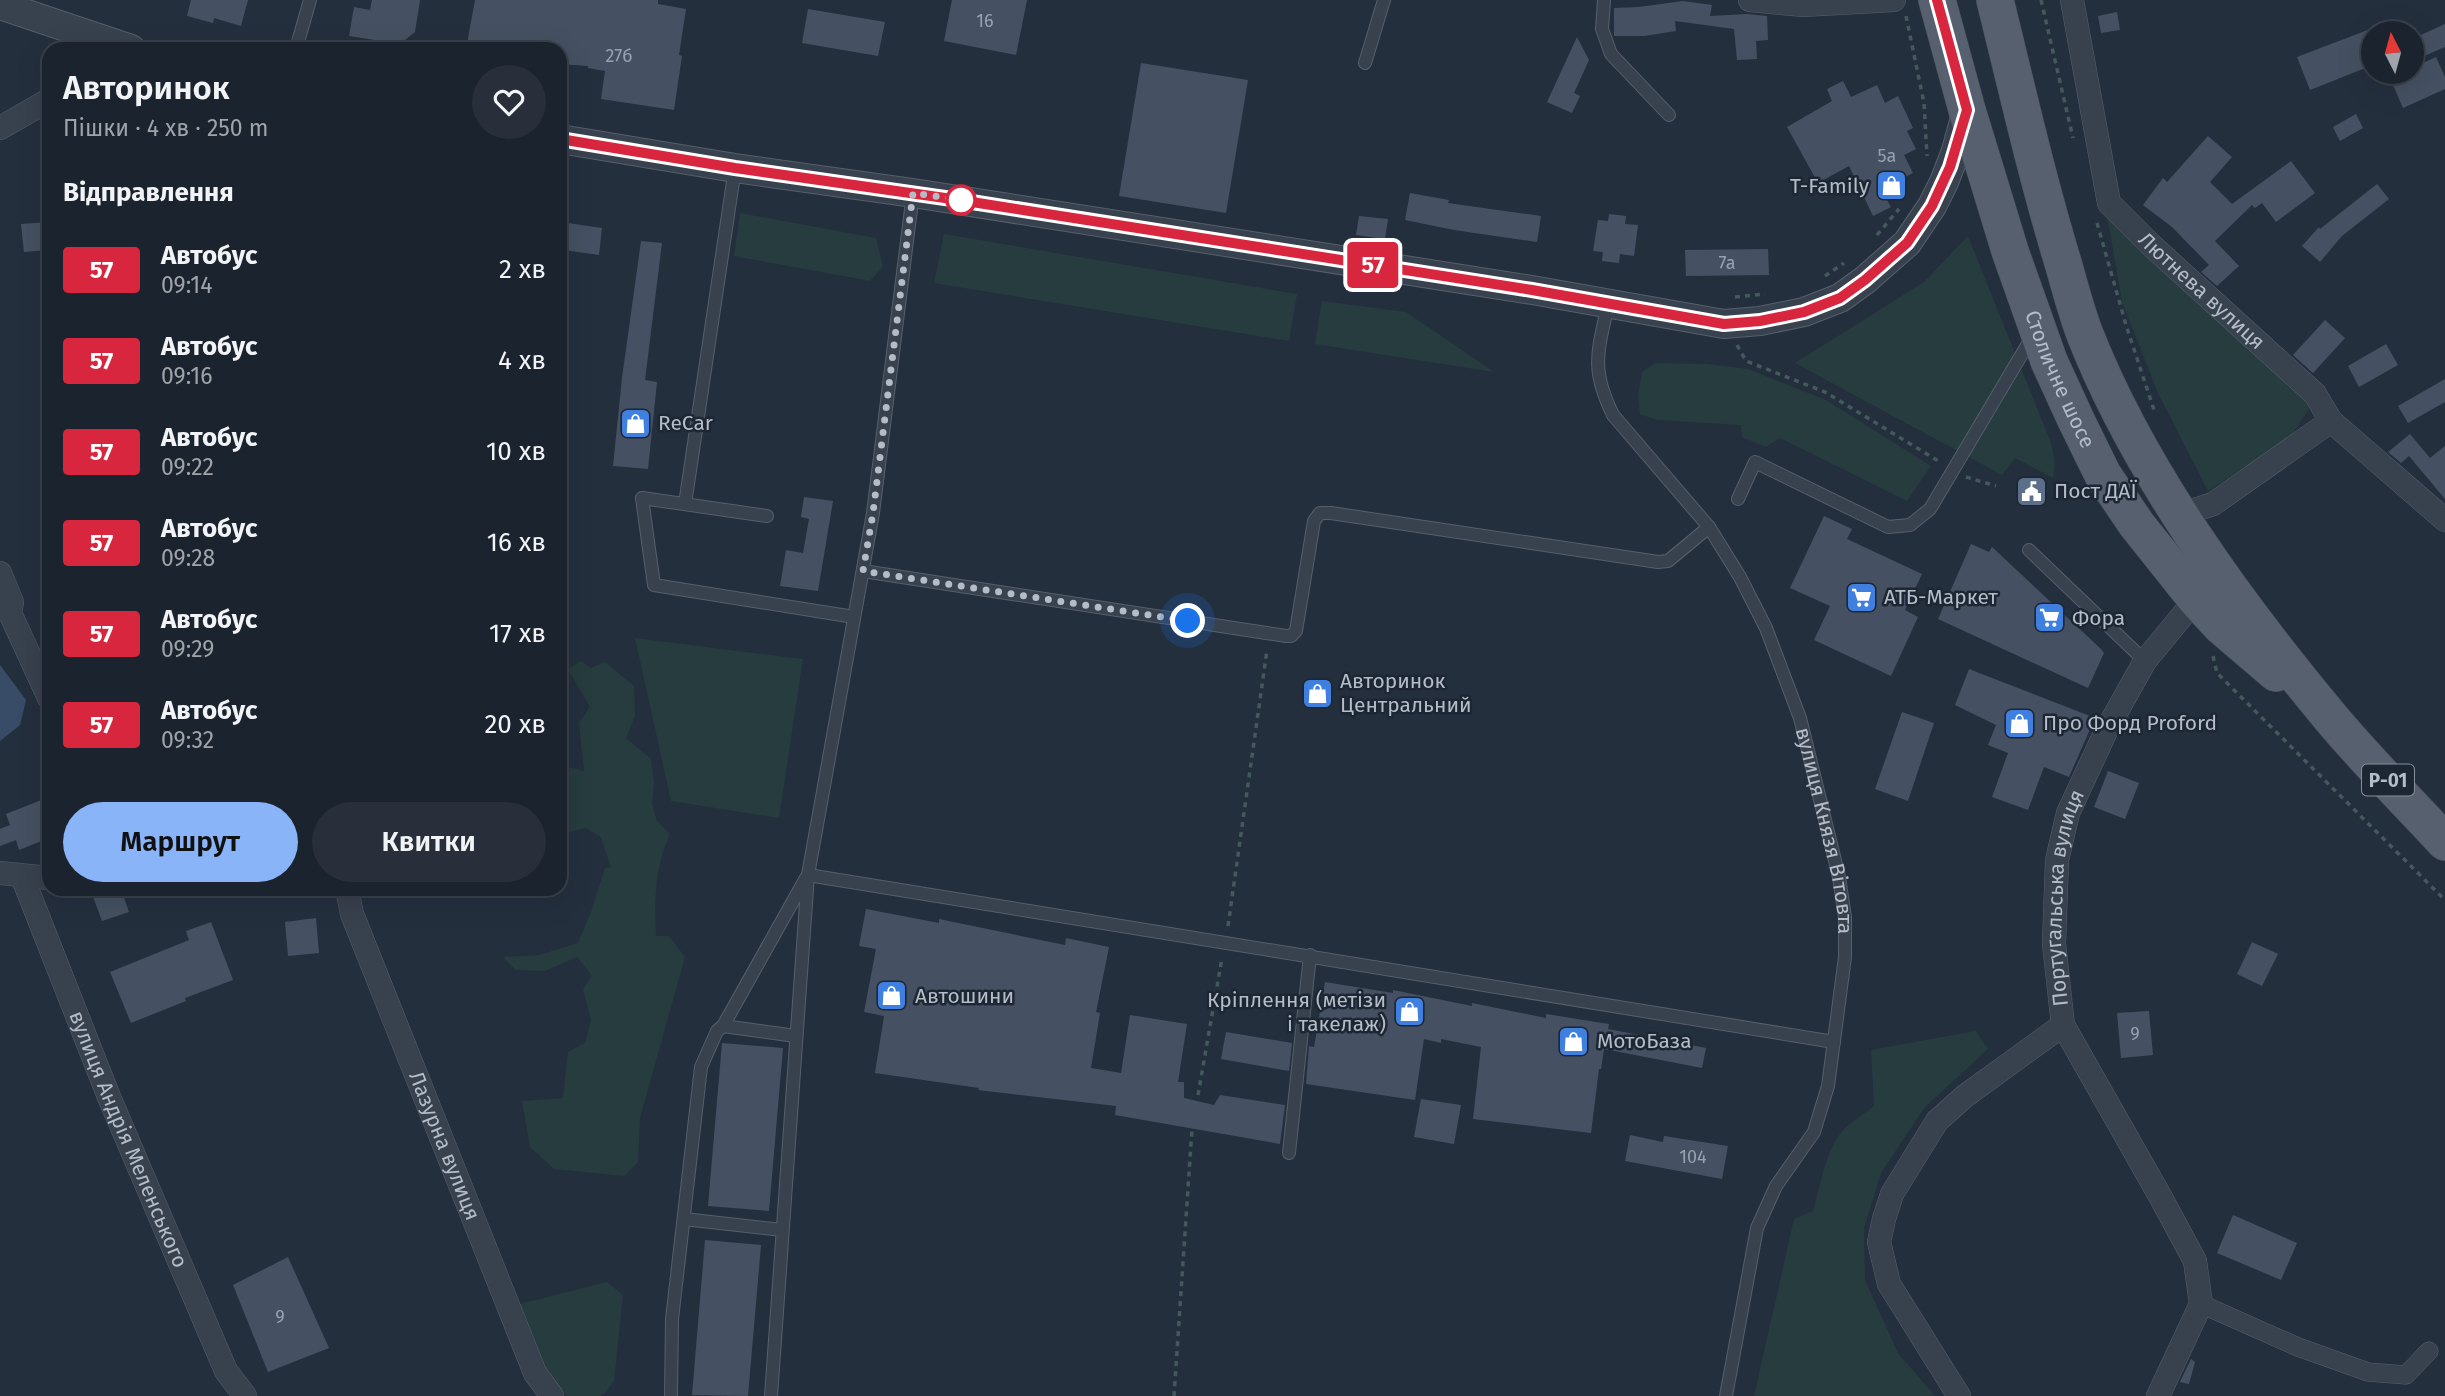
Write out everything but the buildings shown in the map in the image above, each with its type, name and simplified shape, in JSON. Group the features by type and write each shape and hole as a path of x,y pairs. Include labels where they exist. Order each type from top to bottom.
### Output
{"main road":[{"name":"Столичне шосе","path":"1995,0 2046,208 2083,330 2111,396 2138,448 2180,515 2243,605 2331,718 2445,842"},
{"name":"Столичне шосе","path":"1912,4 1967,110 2010,251 2038,327 2076,420 2103,475 2137,525 2221,626 2331,718"},
{"path":"1967,110 1997,123 2009,118 2018,91"}],"street":[{"path":"1750,0 1803,5 1912,4"},
{"name":"Лютнева вулиця","path":"2072,0 2109,203 2151,245 2315,394 2331,421 2445,520"},
{"path":"0,5 95,42"},
{"path":"0,128 42,104"},
{"path":"567,140 735,168 913,193 1724,324 1760,321 1804,312 1840,298 1865,280 1907,243 1932,206 1955,152 1967,110"},
{"path":"2180,515 2213,504 2331,421"},
{"path":"0,573 12,602 10,613 42,683"},
{"name":"Португальська вулиця","path":"2196,599 2145,661 2107,729 2068,813 2057,860 2054,944 2063,1025 2195,1261 2201,1304"},
{"name":"вулиця Андрія Меленського","path":"42,877 11,875 226,1371 246,1396"},
{"name":"Лазурна вулиця","path":"348,896 352,915 467,1209 534,1373 552,1396"},
{"path":"1959,1396 1889,1284 1879,1242 1884,1219 1892,1194 1937,1121 1965,1096 2063,1025"},
{"path":"2158,1396 2201,1304 2298,1347 2368,1372 2406,1375 2429,1351"}],"lane":[{"path":"298,42 310,0"},
{"path":"1365,64 1384,0"},
{"path":"1604,0 1602,29 1611,54 1669,115"},
{"path":"685,505 735,168"},
{"path":"771,1396 807,875 873,513 913,193"},
{"name":"вулиця Князя Вітовта","path":"1608,304 1598,353 1597,376 1605,399 1612,415 1709,527 1740,577 1766,628 1800,718 1839,877 1845,917 1846,957 1828,1086 1814,1132 1776,1186 1756,1228 1726,1396"},
{"path":"1738,499 1755,462 1888,527 1910,525 1930,509 2038,327"},
{"path":"767,516 642,498 653,585 854,617"},
{"path":"863,571 1292,636 1296,631 1314,521 1320,513 1658,562 1668,561 1709,527"},
{"path":"2029,550 2145,661"},
{"path":"807,875 1834,1042"},
{"path":"671,1396 672,1320 701,1067 717,1031 723,1026 807,875"},
{"path":"1289,1153 1310,955"},
{"path":"723,1026 796,1036"},
{"path":"684,1219 782,1230"}],"path":[{"path":"2041,0 2076,147"},
{"path":"1912,4 1924,103 1927,155 1922,168"},
{"path":"1875,238 1905,202"},
{"path":"2093,211 2159,425"},
{"path":"1817,282 1846,261"},
{"path":"1734,297 1771,293"},
{"path":"1724,324 1746,361 1825,392 1942,463"},
{"path":"1966,477 1996,486"},
{"path":"1198,1095 1225,942 1270,634"},
{"path":"2212,649 2217,673 2445,900"},
{"path":"1174,1396 1192,1129"}],"green space":[{"path":"2106,209 2298,375 2309,409 2290,438 2208,491 2158,393 2122,302"},
{"path":"740,213 876,238 883,266 870,281 734,256"},
{"path":"944,234 1297,294 1289,341 934,283"},
{"path":"1968,236 2051,443 2055,462 2053,478 2015,458 2002,475 1795,363 1924,282"},
{"path":"1322,301 1406,312 1494,372 1315,344"},
{"path":"1656,363 1708,364 1748,369 1826,400 1931,466 1907,501 1780,438 1766,447 1742,437 1741,425 1657,420 1640,414 1638,396 1642,372"},
{"path":"635,638 803,659 779,818 671,801"},
{"path":"581,661 591,668 605,662 634,686 635,716 626,738 651,759 654,783 652,804 657,821 670,834 661,858 657,884 656,936 669,936 685,957 640,1118 638,1162 624,1176 554,1169 530,1147 522,1101 563,1098 568,1052 585,1043 591,1020 583,989 592,976 577,957 545,971 516,970 503,957 539,955 578,943 605,868 611,868 601,837 586,828 567,832 567,767 584,771 579,723 590,707 568,669"},
{"path":"1976,1031 1988,1049 1925,1107 1881,1173 1864,1228 1865,1280 1898,1353 1935,1396 1754,1396 1794,1219 1813,1211 1827,1161 1840,1134 1874,1106 1871,1050"},
{"path":"607,1282 623,1295 614,1381 600,1396 567,1396 540,1361 516,1305"}],"water":[{"path":"0,665 26,700 20,725 0,741"}],"bus line":[{"name":"57","path":"567,140 1532,290 1724,324 1760,321 1804,312 1840,298 1907,243 1932,206 1950,167 1967,110 1937,0"}],"place":[{"name":"T-Family","path":"1892,186"},
{"name":"ReCar","path":"635,423"},
{"name":"Пост ДАЇ","path":"2031,491"},
{"name":"АТБ-Маркет","path":"1861,597"},
{"name":"Фора","path":"2049,618"},
{"name":"Авторинок Центральний","path":"1317,693"},
{"name":"Про Форд Proford","path":"2020,723"},
{"name":"Автошини","path":"892,996"},
{"name":"Кріплення (метізи і такелаж)","path":"1409,1012"},
{"name":"МотоБаза","path":"1574,1041"}],"route":[{"path":"961,200 913,193 873,513 863,571 1188,621"}]}
